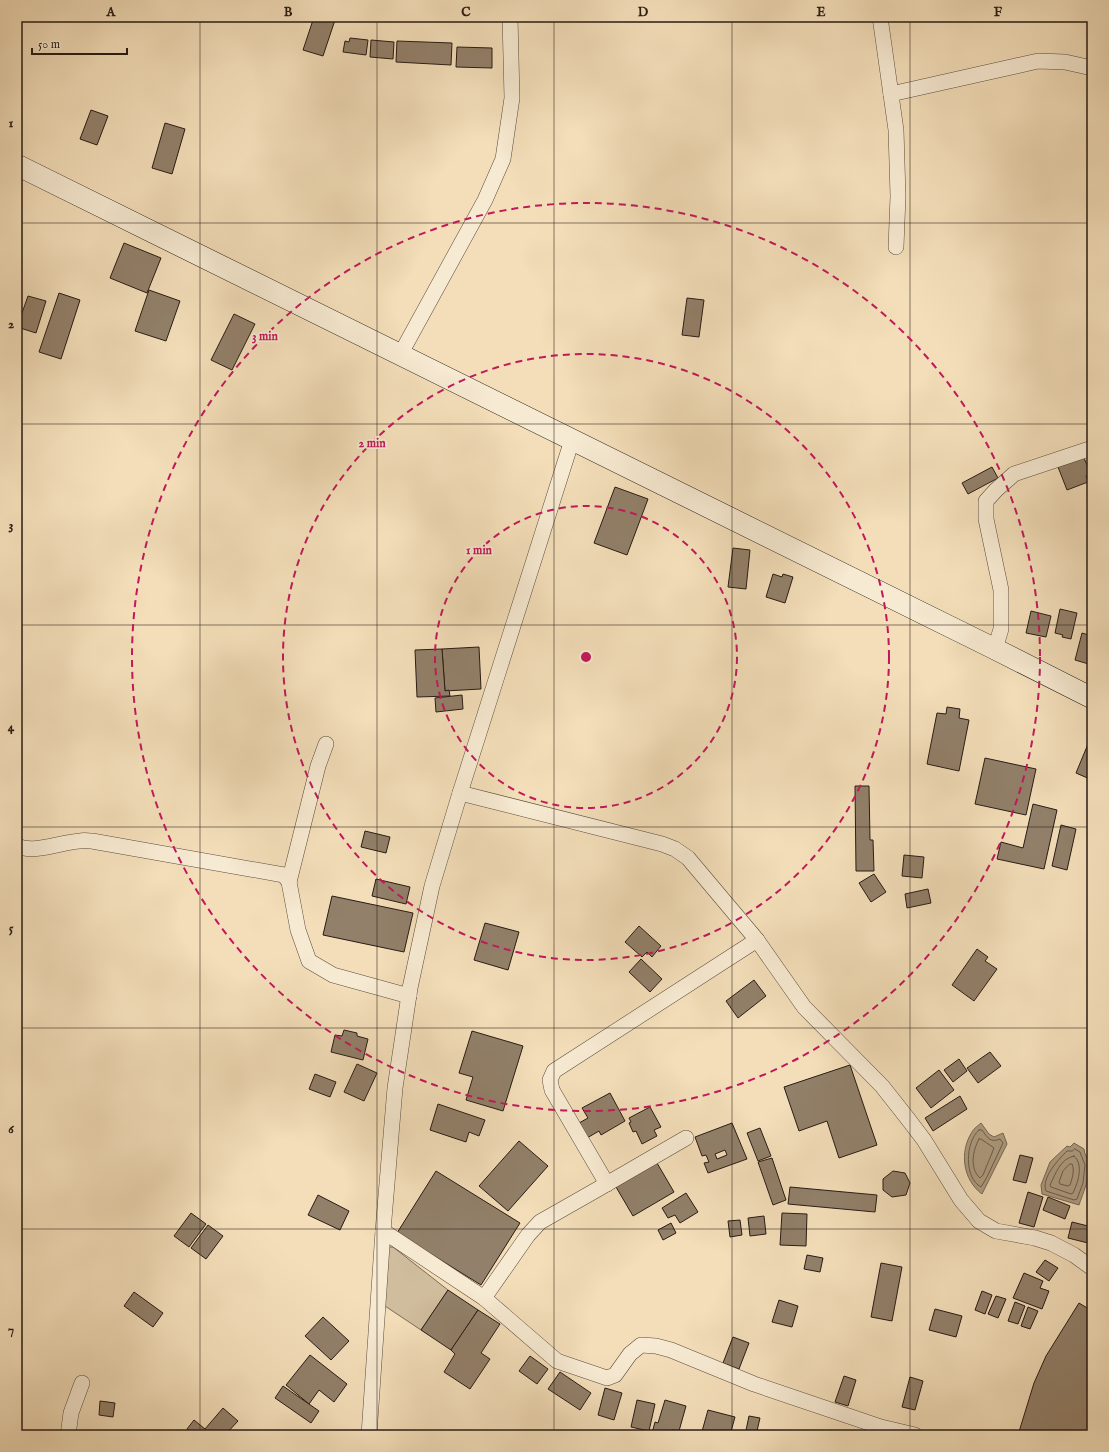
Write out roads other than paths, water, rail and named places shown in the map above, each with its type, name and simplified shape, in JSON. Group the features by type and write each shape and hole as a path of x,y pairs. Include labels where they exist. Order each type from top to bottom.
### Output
{"street":[{"path":"400,355 485,200 503,159 512,98 510,17"},
{"path":"880,17 896,130 898,196 896,247"},
{"path":"891,94 1038,61 1065,62 1092,68"},
{"path":"17,166 1092,698"},
{"path":"369,1435 383,1231 396,1088 409,996 432,886 572,440"},
{"path":"995,649 1001,629 1001,590 986,519 986,501 1014,474 1092,448"},
{"path":"326,744 318,766 289,882 298,930 309,961 333,975 409,996"},
{"path":"460,793 662,844 675,849 688,858 757,940 804,1007 882,1086 924,1140 961,1200 979,1221 996,1231 1035,1238 1051,1243 1074,1255 1092,1268"},
{"path":"17,846 32,849 80,841 92,841 284,875 289,882"},
{"path":"607,1184 552,1090 550,1080 554,1070 757,940"},
{"path":"484,1298 528,1235 540,1222 686,1138"},
{"path":"383,1231 484,1298 557,1361 606,1378 615,1375 630,1354 641,1345 656,1346 671,1350 754,1384 880,1427 915,1435"},
{"path":"68,1435 71,1413 82,1383"}],"water":[{"path":"981,1123 989,1134 994,1137 1003,1133 1007,1144 982,1194 967,1174 964,1157 968,1140 975,1128"},
{"path":"1074,1143 1084,1149 1089,1165 1087,1180 1079,1205 1042,1194 1041,1185 1050,1162 1067,1146 1070,1147"}]}
